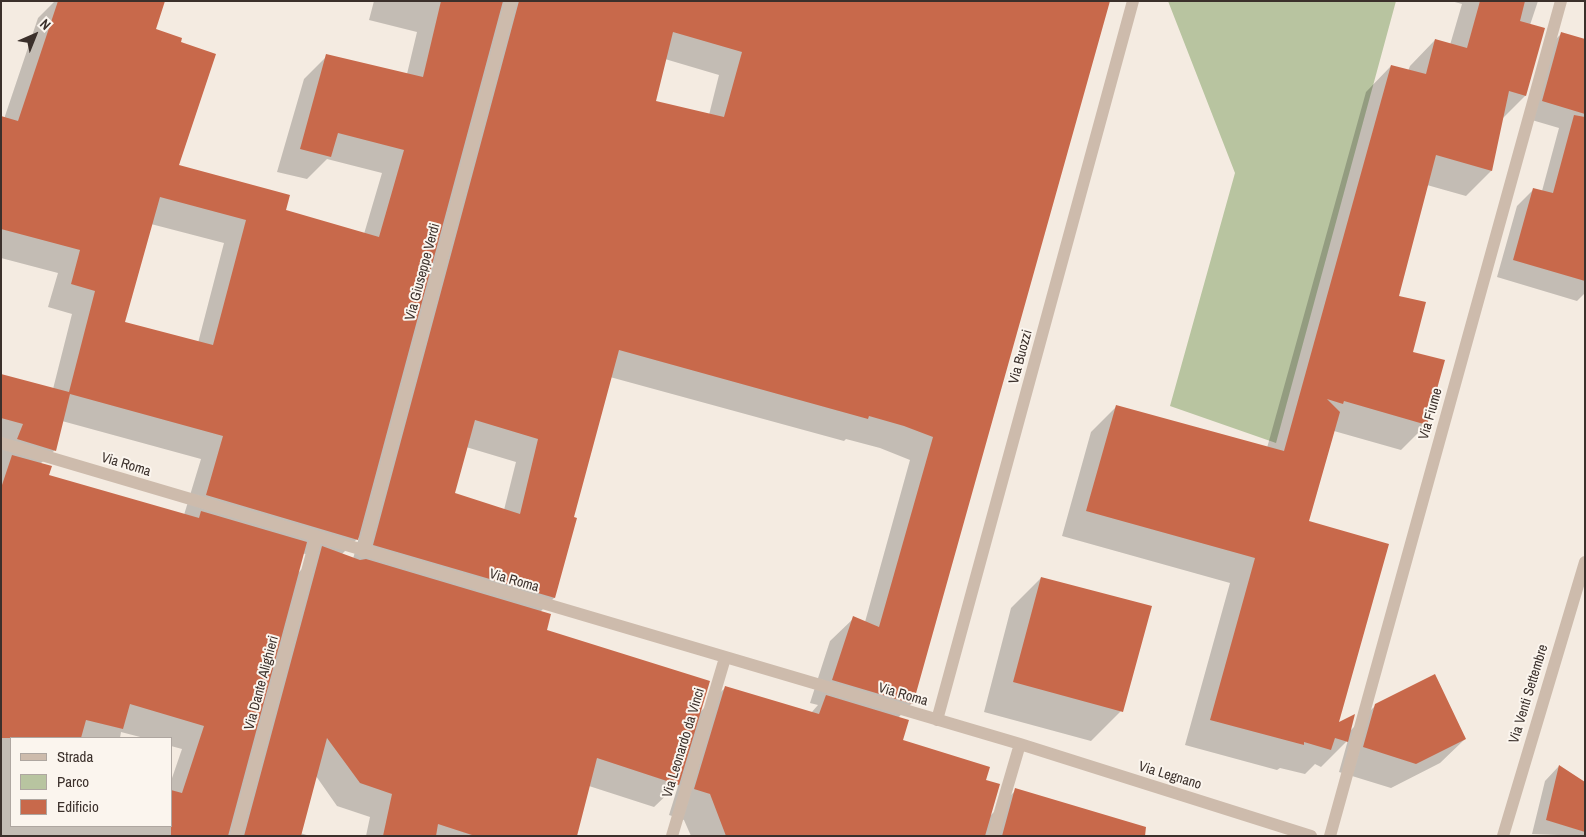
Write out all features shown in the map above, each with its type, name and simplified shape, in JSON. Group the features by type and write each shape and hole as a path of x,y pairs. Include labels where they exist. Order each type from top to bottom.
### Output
{"street":[{"name":"Via Giuseppe Verdi","path":"363,552 511,1"},
{"name":"Via Buozzi","path":"937,720 1133,1"},
{"name":"Via Fiume","path":"1330,836 1562,1"},
{"name":"Via Roma","path":"1,443 363,552 1020,744"},
{"name":"Via Dante Alighieri","path":"236,836 316,538"},
{"name":"Via Venti Settembre","path":"1503,836 1585,562"},
{"name":"Via Leonardo da Vinci","path":"672,836 725,658"},
{"path":"993,836 1020,744"},
{"name":"Via Legnano","path":"1020,744 1311,836"}],"green space":[{"path":"1168,1 1396,1 1276,443 1170,406 1235,173"}],"building":[{"path":"58,1 165,1 156,29 182,38 181,42 216,54 179,165 290,195 286,210 379,237 404,150 338,133 331,157 300,149 326,54 423,77 441,1 503,1 358,540 206,495 223,436 70,394 56,451 17,439 23,424 1,418 1,374 69,392 95,291 71,284 80,250 1,229 1,116 18,121","holes":["160,197 246,220 213,345 125,322"]},
{"path":"519,1 1110,1 913,704 832,680 853,616 879,627 933,437 904,426 869,416 868,419 619,350 574,517 577,518 555,598 373,545","holes":["673,32 742,52 724,117 656,101","475,420 538,439 520,514 455,493"]},
{"path":"1480,1 1525,1 1520,21 1545,28 1526,96 1509,91 1492,171 1436,155 1399,296 1426,302 1413,352 1445,360 1427,425 1344,401 1343,404 1327,399 1340,412 1309,521 1389,544 1339,722 1355,714 1348,742 1335,738 1331,750 1304,742 1304,745 1210,720 1255,558 1086,511 1116,405 1284,451 1391,65 1426,74 1435,39 1467,48"},
{"path":"1561,32 1585,39 1585,114 1542,101"},
{"path":"1574,115 1585,117 1585,281 1513,260 1533,188 1553,193"},
{"path":"12,455 52,466 49,475 199,518 201,511 307,542 228,836 171,836 172,790 182,793 204,726 130,704 123,729 86,720 81,737 1,738 1,488"},
{"path":"322,546 360,560 366,559 551,614 547,630 710,681 679,785 597,758 577,836 475,836 438,824 436,836 383,836 392,794 360,783 327,738 301,836 244,836"},
{"path":"1041,577 1152,606 1123,712 1013,682"},
{"path":"1435,674 1466,739 1416,764 1363,747 1375,704"},
{"path":"725,686 819,714 826,695 909,720 903,740 990,767 986,780 1000,784 985,836 726,836 710,794 694,789"},
{"path":"1559,765 1585,782 1585,832 1546,820"},
{"path":"1015,788 1146,827 1145,836 1002,836"}]}
